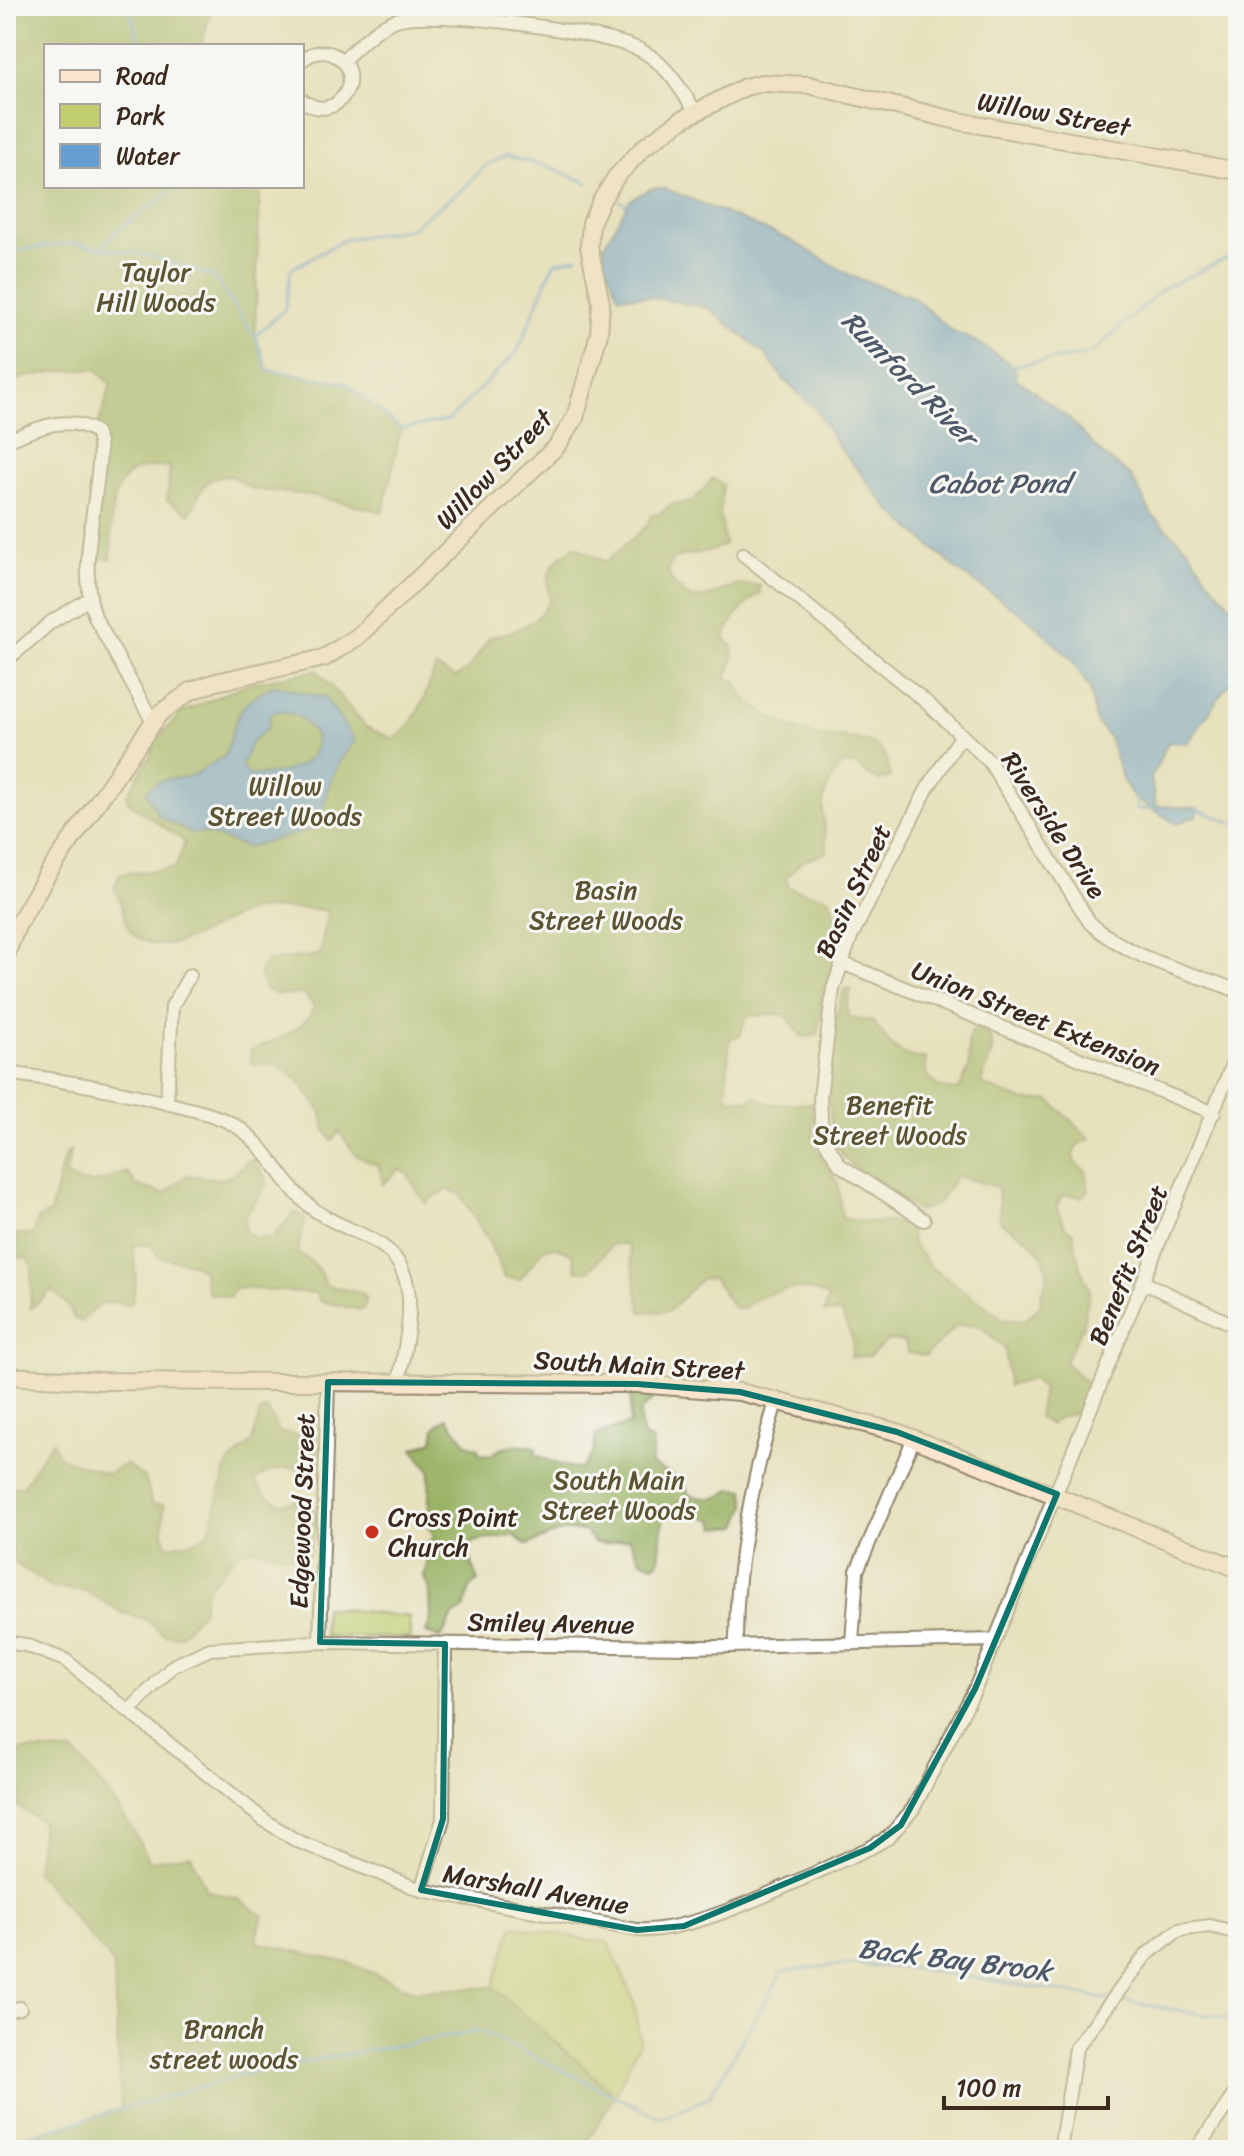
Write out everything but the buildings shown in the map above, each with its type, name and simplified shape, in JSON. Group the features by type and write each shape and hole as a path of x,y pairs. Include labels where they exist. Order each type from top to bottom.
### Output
{"street":[{"path":"342,61 392,21 423,15 485,21 632,45 662,65 696,112"},
{"path":"304,59 322,52 342,61 349,82 340,101 319,108 304,101"},
{"name":"Willow Street","path":"6,955 17,926 47,875 153,722 191,691 216,682 324,658 357,637 557,446 578,409 599,334 601,303 589,247 595,212 629,162 659,136 696,112 745,87 792,83 947,119 1238,171"},
{"path":"6,441 59,422 72,422 96,432 99,447 89,557 89,599 95,617 153,722"},
{"name":"Riverside Drive","path":"743,554 962,735 989,761 1090,923 1112,942 1149,959 1238,991"},
{"path":"6,661 51,622 89,599"},
{"name":"Basin Street","path":"924,1220 840,1165 822,1136 820,1098 829,1016 842,963 866,905 927,789 962,735"},
{"name":"Union Street Extension","path":"842,963 1214,1113"},
{"path":"167,1103 172,1006 190,975"},
{"name":"Benefit Street","path":"995,1640 1238,1051"},
{"path":"6,1073 112,1088 239,1128 254,1139 294,1191 313,1209 391,1252 401,1263 409,1295 399,1382"},
{"path":"1143,1282 1238,1327"},
{"name":"South Main Street","path":"6,1376 101,1381 637,1384 711,1388 777,1399 914,1438 1238,1569"},
{"name":"Edgewood Street","path":"320,1642 328,1382"},
{"path":"736,1646 736,1593 744,1533 777,1399"},
{"path":"852,1643 857,1571 914,1438"},
{"name":"Smiley Avenue","path":"130,1710 173,1666 210,1649 320,1642 736,1646 995,1640"},
{"name":"Marshall Avenue","path":"6,1642 25,1645 65,1660 280,1831 421,1890 618,1927 668,1930 703,1919 870,1848 889,1837 913,1809 975,1689 995,1640"},
{"path":"421,1890 443,1819 445,1644"},
{"path":"1060,2150 1076,2048 1146,1955 1179,1930 1210,1926 1238,1933"},
{"path":"6,2011 20,2008"},
{"path":"1196,2150 1238,2089"}],"highlighted area":[{"path":"328,1382 637,1384 740,1392 897,1432 1057,1494 975,1689 901,1825 870,1848 684,1926 637,1930 421,1890 443,1819 445,1644 320,1642"}],"green space":[{"name":"Taylor Hill Woods","path":"6,6 212,6 202,44 44,44 44,188 260,188 255,336 268,370 346,383 401,429 383,512 310,495 251,489 232,476 212,478 203,487 190,514 167,500 170,466 145,468 132,472 118,489 112,512 111,559 89,557 96,432 111,384 95,369 60,371 6,381"},
{"name":"Basin Street Woods","path":"713,478 723,485 720,513 725,544 672,560 668,572 674,584 691,598 709,596 740,585 760,586 760,594 744,607 727,632 725,639 733,646 733,660 726,677 737,682 742,695 751,704 788,725 807,733 875,745 888,762 890,777 878,781 854,765 841,764 824,798 827,852 802,861 786,878 789,887 829,898 845,933 824,989 818,1035 802,1037 785,1014 747,1016 740,1036 730,1038 726,1097 748,1100 755,1096 769,1104 812,1103 814,1144 838,1184 842,1218 864,1222 910,1222 912,1243 931,1267 1005,1320 1026,1319 1041,1305 1047,1273 1037,1248 1000,1222 998,1187 956,1176 938,1204 918,1211 865,1176 846,1159 834,1135 830,1116 832,1048 844,989 851,989 847,1008 849,1017 872,1021 900,1052 926,1058 926,1074 940,1088 959,1090 969,1067 968,1038 974,1029 989,1035 993,1048 981,1084 1024,1101 1049,1100 1091,1139 1077,1145 1073,1155 1075,1163 1086,1171 1089,1190 1081,1197 1063,1194 1056,1207 1066,1228 1073,1232 1080,1268 1090,1290 1082,1328 1065,1361 1089,1386 1079,1413 1059,1417 1050,1425 1038,1417 1043,1388 1032,1379 1008,1386 1005,1348 980,1326 958,1325 925,1356 907,1352 905,1342 888,1340 870,1356 851,1357 853,1341 841,1312 824,1313 828,1297 806,1289 784,1290 761,1297 742,1309 734,1308 713,1278 701,1279 669,1311 641,1312 628,1245 613,1244 589,1271 576,1271 573,1254 557,1247 543,1249 520,1280 504,1278 490,1244 460,1193 446,1190 425,1203 407,1173 399,1169 383,1184 379,1166 357,1156 339,1132 332,1141 325,1130 322,1113 298,1080 278,1065 251,1063 250,1051 296,1029 314,1007 304,994 278,995 266,990 259,974 267,961 320,955 327,911 287,908 247,912 192,938 163,945 149,943 131,933 114,888 120,874 175,868 185,842 128,802 127,795 151,754 155,741 181,713 246,684 317,670 366,727 394,739 416,715 436,667 455,678 469,668 490,637 517,630 538,616 550,601 548,583 551,569 567,552 575,546 605,562 647,526 651,515 659,514 670,505 693,501"},
{"path":"70,1151 66,1175 74,1180 96,1182 127,1172 136,1185 165,1194 187,1175 226,1178 246,1161 254,1160 268,1182 245,1217 245,1231 255,1238 273,1237 294,1212 306,1217 297,1253 315,1266 325,1285 361,1293 367,1300 362,1310 320,1301 316,1293 235,1288 230,1297 208,1293 202,1269 191,1263 159,1257 151,1245 133,1245 136,1280 133,1301 127,1305 113,1302 101,1305 82,1322 74,1319 69,1307 52,1290 30,1309 32,1266 27,1258 6,1257 6,1233 33,1235 37,1219 50,1213 64,1157"},
{"name":"South Main Street Woods","path":"631,1392 658,1394 640,1412 642,1436 653,1441 651,1465 681,1480 690,1495 712,1498 731,1489 745,1490 746,1506 738,1526 716,1528 714,1520 664,1509 659,1561 654,1565 641,1560 629,1538 605,1544 593,1542 585,1531 562,1531 527,1545 513,1535 472,1542 469,1553 478,1581 470,1588 464,1609 453,1616 441,1638 426,1633 431,1617 430,1592 424,1577 429,1555 426,1544 435,1537 428,1526 430,1470 413,1449 433,1441 435,1427 447,1418 467,1444 478,1448 479,1454 492,1455 512,1446 536,1447 535,1454 564,1466 582,1468 593,1454 596,1435 630,1424"},
{"path":"267,1409 279,1432 299,1435 309,1430 317,1432 318,1461 313,1471 282,1468 268,1472 255,1481 264,1494 281,1504 311,1498 317,1521 309,1556 283,1555 255,1548 239,1552 206,1590 202,1611 180,1636 166,1636 145,1619 123,1613 83,1590 51,1588 13,1561 12,1544 6,1543 6,1488 23,1486 52,1441 59,1457 107,1474 126,1464 146,1480 152,1504 164,1505 163,1533 168,1546 195,1541 209,1532 227,1465 252,1442 260,1412"},
{"path":"324,1607 409,1617 410,1638 324,1636"},
{"name":"Branch street woods","path":"24,1750 73,1752 116,1804 149,1861 191,1855 206,1890 238,1899 263,1915 256,1942 349,1963 414,1991 493,1987 615,2095 583,2150 6,2150 6,2142 121,2109 113,1964 36,1872 42,1822 6,1799 6,1754"},
{"path":"513,1926 608,1943 633,1998 640,2041 615,2095 505,2043 486,2008"}],"water":[{"name":"Cabot Pond","path":"652,188 664,188 790,240 854,277 913,297 953,332 977,342 1015,367 1016,378 1068,418 1102,454 1131,476 1152,515 1188,549 1238,614 1238,675 1188,743 1168,742 1151,778 1156,806 1198,808 1197,816 1176,824 1134,798 1123,781 1109,737 1096,722 1090,689 1071,659 1030,620 957,570 890,510 835,442 816,410 785,381 765,354 708,308 651,297 619,296 603,259 604,245 630,200"},
{"path":"273,686 324,696 355,741 340,760 331,781 322,827 247,847 205,833 191,833 158,815 146,792 158,782 189,777 224,757 239,714 260,693","holes":["280,711 298,716 314,732 316,744 313,754 305,762 284,771 249,775 241,767 252,741 268,728 270,714"]}],"waterway":[{"path":"128,6 140,44"},
{"name":"Rumford River","path":"255,336 285,309 291,269 346,239 409,229 463,189 485,166 505,156 550,167 588,183"},
{"path":"102,248 128,222 175,188"},
{"name":"Rumford River","path":"620,201 627,205"},
{"name":"Rumford River","path":"6,252 72,243 150,256 213,276 255,336 268,370 346,383 401,429 449,420 518,351 554,263 577,257"},
{"path":"1012,366 1090,354 1164,288 1238,253"},
{"name":"Rumford River","path":"1136,797 1137,809 1149,809"},
{"name":"Rumford River","path":"1197,809 1238,825"},
{"name":"Back Bay Brook","path":"6,2142 263,2069 480,2031 661,2118 709,2097 783,1971 850,1964 917,1969 1108,1999"},
{"name":"Back Bay Brook","path":"1115,2000 1238,2020"}],"place":[{"name":"Cross Point Church","path":"372,1532"}],"park label":[{"name":"Willow Street Woods","path":"285,801"},
{"name":"Benefit Street Woods","path":"890,1120"}]}
